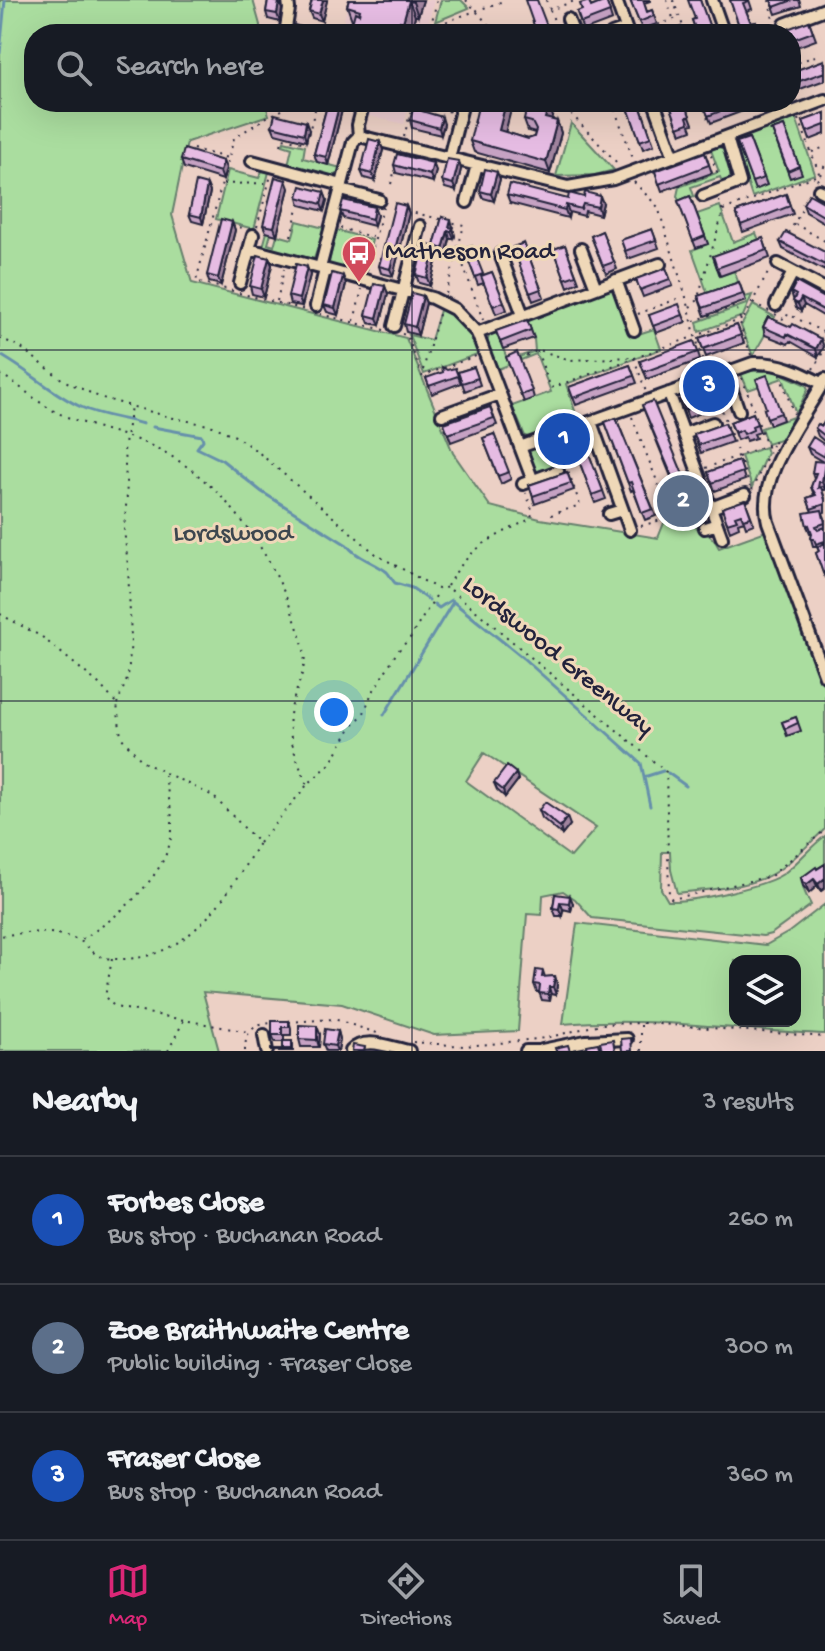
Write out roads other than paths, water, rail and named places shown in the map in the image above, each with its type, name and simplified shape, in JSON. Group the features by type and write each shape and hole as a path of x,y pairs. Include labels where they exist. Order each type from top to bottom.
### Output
{"street":[{"path":"288,0 294,15 290,24"},
{"path":"712,0 720,24"},
{"path":"617,3 624,24"},
{"path":"785,24 825,9"},
{"path":"568,19 570,24"},
{"path":"801,110 825,100"},
{"path":"359,136 361,112"},
{"path":"449,158 460,112"},
{"path":"658,112 674,157"},
{"path":"359,136 568,187 601,183 796,112"},
{"path":"316,306 331,226 353,142 359,136"},
{"path":"703,196 740,182 727,138"},
{"path":"252,161 306,175 379,200"},
{"path":"467,202 477,165"},
{"path":"394,326 420,226"},
{"path":"240,283 254,232"},
{"path":"249,249 443,302 482,331 500,394 520,447 528,482 558,471"},
{"path":"581,249 596,288"},
{"path":"500,254 523,315"},
{"path":"776,263 825,289"},
{"path":"482,331 660,264"},
{"path":"776,305 793,272"},
{"path":"616,280 634,330"},
{"path":"520,447 753,363 794,369 824,381 766,490 764,502 768,522 825,676"},
{"path":"725,371 739,411"},
{"path":"669,393 722,538"},
{"path":"442,415 500,394"},
{"path":"591,422 630,530"},
{"path":"684,434 713,423"},
{"path":"711,508 748,493"},
{"path":"609,514 622,510"},
{"path":"705,528 717,524"},
{"path":"264,1035 267,1051"},
{"path":"526,1051 542,1051 586,1041 627,1039"},
{"path":"351,1051 365,1042 405,1046"}],"waterway":[{"path":"0,53 5,0"},
{"path":"0,355 81,407 143,424"},
{"path":"153,427 202,436 203,440 197,448 222,460 262,492 347,545 388,573 395,583 412,588 429,600"},
{"path":"434,604 439,608 451,600 523,658 641,763 650,806"},
{"path":"384,715 453,602"},
{"path":"644,777 663,771"},
{"path":"668,773 686,786"}],"place":[{"name":"Matheson Road","path":"359,284"},
{"name":"Fraser Close","path":"709,386"},
{"name":"Forbes Close","path":"564,439"},
{"name":"Zoe Braithwaite Centre","path":"683,501"}],"park label":[{"name":"Lordswood","path":"233,535"}]}
